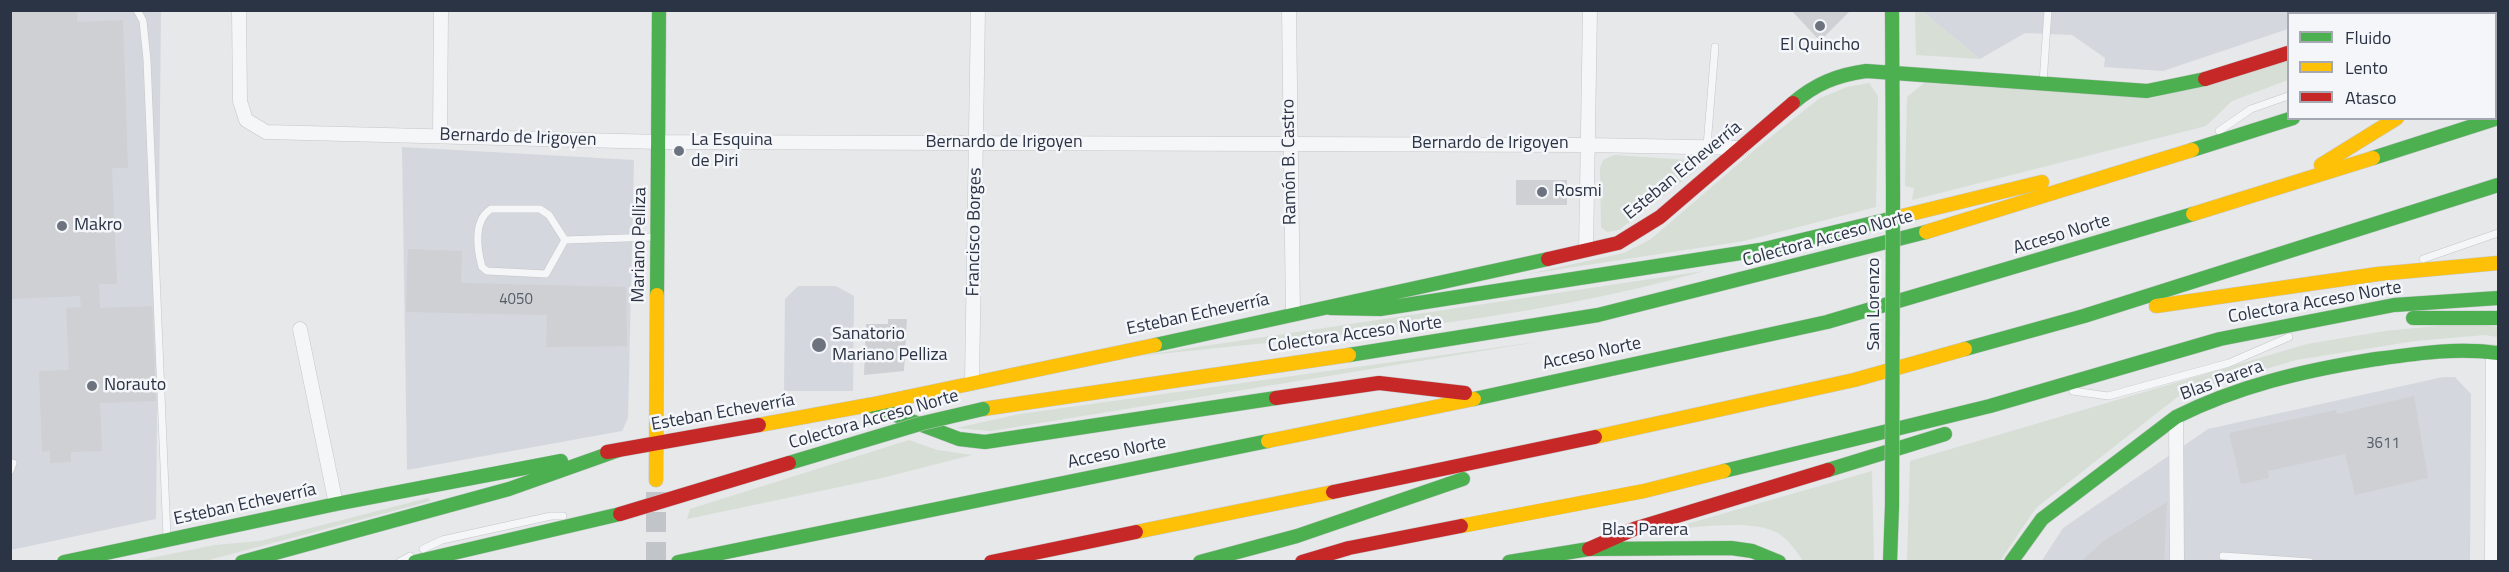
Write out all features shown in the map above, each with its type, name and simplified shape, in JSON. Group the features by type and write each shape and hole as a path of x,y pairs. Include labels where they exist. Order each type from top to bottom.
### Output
{"main road":[{"name":"Mariano Pelliza","path":"656,480 660,142 659,10"},
{"name":"San Lorenzo","path":"1890,561 1892,506 1892,10"},
{"name":"Esteban Echeverría","path":"64,561 336,504 869,405 1330,308 1618,243 1637,233 1742,148 1810,89 1827,79 1866,71 2147,91 2184,85 2287,54"},
{"name":"Colectora Acceso Norte","path":"416,561 617,515 903,429 983,409 1496,333 1598,315 1937,229 2181,155 2287,120"},
{"path":"2288,186 2394,120"},
{"name":"Acceso Norte","path":"678,561 1486,396 1865,312 2288,186 2493,120"},
{"path":"1330,308 1380,309 1760,250 2049,180 2181,155"},
{"path":"991,561 1564,444 1854,380 2084,316 2499,185"},
{"path":"2084,316 2378,274 2499,263"},
{"name":"Colectora Acceso Norte","path":"1302,561 1349,548 1644,491 1990,406 2220,339 2394,305 2499,298"},
{"path":"2331,318 2499,318"},
{"name":"Blas Parera","path":"2011,561 2042,519 2176,417 2195,407 2255,385 2317,369 2415,354 2496,352"},
{"path":"869,405 959,439 985,442 1379,382 1486,396"},
{"path":"1984,423 2050,389"},
{"path":"1589,555 1634,529 1961,429"},
{"path":"1200,561 1297,536 1564,444"},
{"path":"243,561 509,489 619,450"},
{"name":"Blas Parera","path":"1509,561 1731,548 1752,551 1779,561"}],"street":[{"name":"Bernardo de Irigoyen","path":"239,10 240,101 246,120 266,132 660,142 1589,145 1742,148"},
{"path":"440,136 441,10"},
{"name":"Francisco Borges","path":"972,382 978,10"},
{"name":"Ramón B. Castro","path":"1289,10 1293,314"},
{"path":"1586,250 1590,10"},
{"path":"300,329 336,504"},
{"path":"2492,561 2496,352"},
{"path":"2176,417 2176,561"}],"lane":[{"path":"137,10 143,21 147,60 167,541"},
{"path":"2043,83 2048,10"},
{"path":"1707,146 1715,47"},
{"path":"2181,155 2251,110 2287,97"},
{"path":"491,209 540,209 549,214 565,240 546,274 487,271 481,261 481,218 491,209"},
{"path":"2378,274 2499,233"},
{"path":"565,240 658,237"},
{"path":"2050,389 2108,396 2229,363 2331,318"},
{"path":"399,561 442,540 499,526 551,516 617,515"},
{"path":"2223,556 2310,561"}],"shaded area":[{"path":"10,11 161,11 156,519 11,550"},
{"path":"1915,11 1922,11 1980,59 1916,55"},
{"path":"1922,11 2342,11 2287,12 2287,29 2163,71 2104,67 2105,58 2072,35 2025,33 1980,59"},
{"path":"2287,61 2287,80 2232,101 2206,126 1912,200 1914,188 1905,186 1907,97 1924,83 2152,98"},
{"path":"1869,83 1878,96 1876,207 1744,241 1528,274 1624,253 1651,239 1758,147 1820,98 1847,87"},
{"path":"402,147 634,160 628,418 622,431 407,470"},
{"path":"1614,155 1689,160 1698,162 1699,168 1619,230 1607,232 1601,227 1600,168 1603,160"},
{"path":"1704,271 1635,289 1492,316 1348,335 1131,357"},
{"name":"Sanatorio Mariano Pelliza","path":"798,286 836,286 854,296 853,391 784,391 785,299"},
{"path":"2467,323 2498,327 2498,337 2485,335 2415,341 2296,360 2180,395 2036,508 2000,561 1907,562 1910,461 2307,344 2385,331"},
{"path":"1543,341 991,431 956,428 1020,414"},
{"path":"2443,377 2455,377 2471,394 2470,561 2041,562 2063,528 2208,429"},
{"path":"909,440 937,450 972,455 882,478 687,519 690,509"},
{"path":"1872,471 1874,561 1803,561 1782,536 1772,530 1758,527 1726,525 1666,530"},
{"path":"428,498 431,501 205,561 131,562 215,545 260,541"}],"building":[{"name":"Makro","path":"10,10 77,10 77,22 123,20 128,168 112,168 117,284 99,284 100,308 152,306 156,401 100,403 102,451 71,452 71,462 50,463 50,451 42,452 39,371 69,370 66,308 81,307 80,296 10,299"},
{"name":"El Quincho","path":"1791,10 1851,10 1820,41"},
{"name":"Rosmi","path":"1516,180 1567,180 1567,205 1516,205"},
{"path":"408,249 462,251 461,283 626,287 627,346 546,347 547,315 406,312"},
{"path":"888,319 907,319 904,371 864,375 866,324 888,324"},
{"path":"2414,396 2428,478 2355,495 2345,454 2268,471 2269,478 2241,484 2229,433 2336,410 2337,414"},
{"path":"2167,502 2164,562 2080,562 2105,540"}],"tunnel":[{"path":"656,492 656,562"}],"traffic: fast":[{"path":"657,295 659,10"},
{"path":"1892,10 1893,194"},
{"path":"1793,103 1827,81 1866,71 2147,91 2205,79"},
{"path":"2192,150 2287,120"},
{"path":"2373,158 2492,120"},
{"path":"1965,349 2084,316 2498,185"},
{"path":"1892,506 1893,194"},
{"path":"1474,399 1827,322 2193,214"},
{"path":"1330,308 1380,309 1760,250 1894,218"},
{"path":"1349,355 1598,315 1926,232"},
{"path":"1155,345 1548,259"},
{"path":"1724,471 1990,406 2220,339 2394,305 2498,298"},
{"path":"2413,318 2498,318"},
{"path":"2011,562 2042,519 2176,417 2199,406 2271,381 2345,364 2434,352 2498,353"},
{"path":"869,405 959,439 985,442 1276,398"},
{"path":"789,463 923,423 983,409"},
{"path":"1828,470 1945,434"},
{"path":"678,562 1268,441"},
{"path":"242,562 509,489 619,450"},
{"path":"64,562 336,504 561,461"},
{"path":"1200,562 1297,536 1463,479"},
{"path":"1890,562 1892,506"},
{"path":"415,562 620,514"},
{"path":"1509,562 1589,549 1731,548 1752,551 1779,562"}],"traffic: slow":[{"path":"2321,165 2394,120"},
{"path":"1926,232 2192,150"},
{"path":"2193,214 2373,158"},
{"path":"1894,218 2042,182"},
{"path":"2156,306 2378,274 2498,263"},
{"path":"656,480 657,295"},
{"path":"759,425 869,405 1155,345"},
{"path":"1595,437 1854,380 1965,349"},
{"path":"983,409 1349,355"},
{"path":"1268,441 1474,399"},
{"path":"1461,526 1644,491 1724,471"},
{"path":"1136,532 1333,492"}],"traffic: jam":[{"path":"2205,79 2287,53"},
{"path":"1548,259 1618,243 1660,217 1793,103"},
{"path":"1276,398 1379,383 1465,393"},
{"path":"607,452 759,425"},
{"path":"1333,492 1595,437"},
{"path":"620,514 789,463"},
{"path":"1589,549 1634,529 1828,470"},
{"path":"1302,562 1349,548 1461,526"},
{"path":"991,562 1136,532"}],"place":[{"name":"El Quincho","path":"1820,26"},
{"name":"La Esquina de Piri","path":"679,151"},
{"name":"Rosmi","path":"1542,192"},
{"name":"Makro","path":"62,226"},
{"name":"Sanatorio Mariano Pelliza","path":"819,345"},
{"name":"Norauto","path":"92,386"}]}
